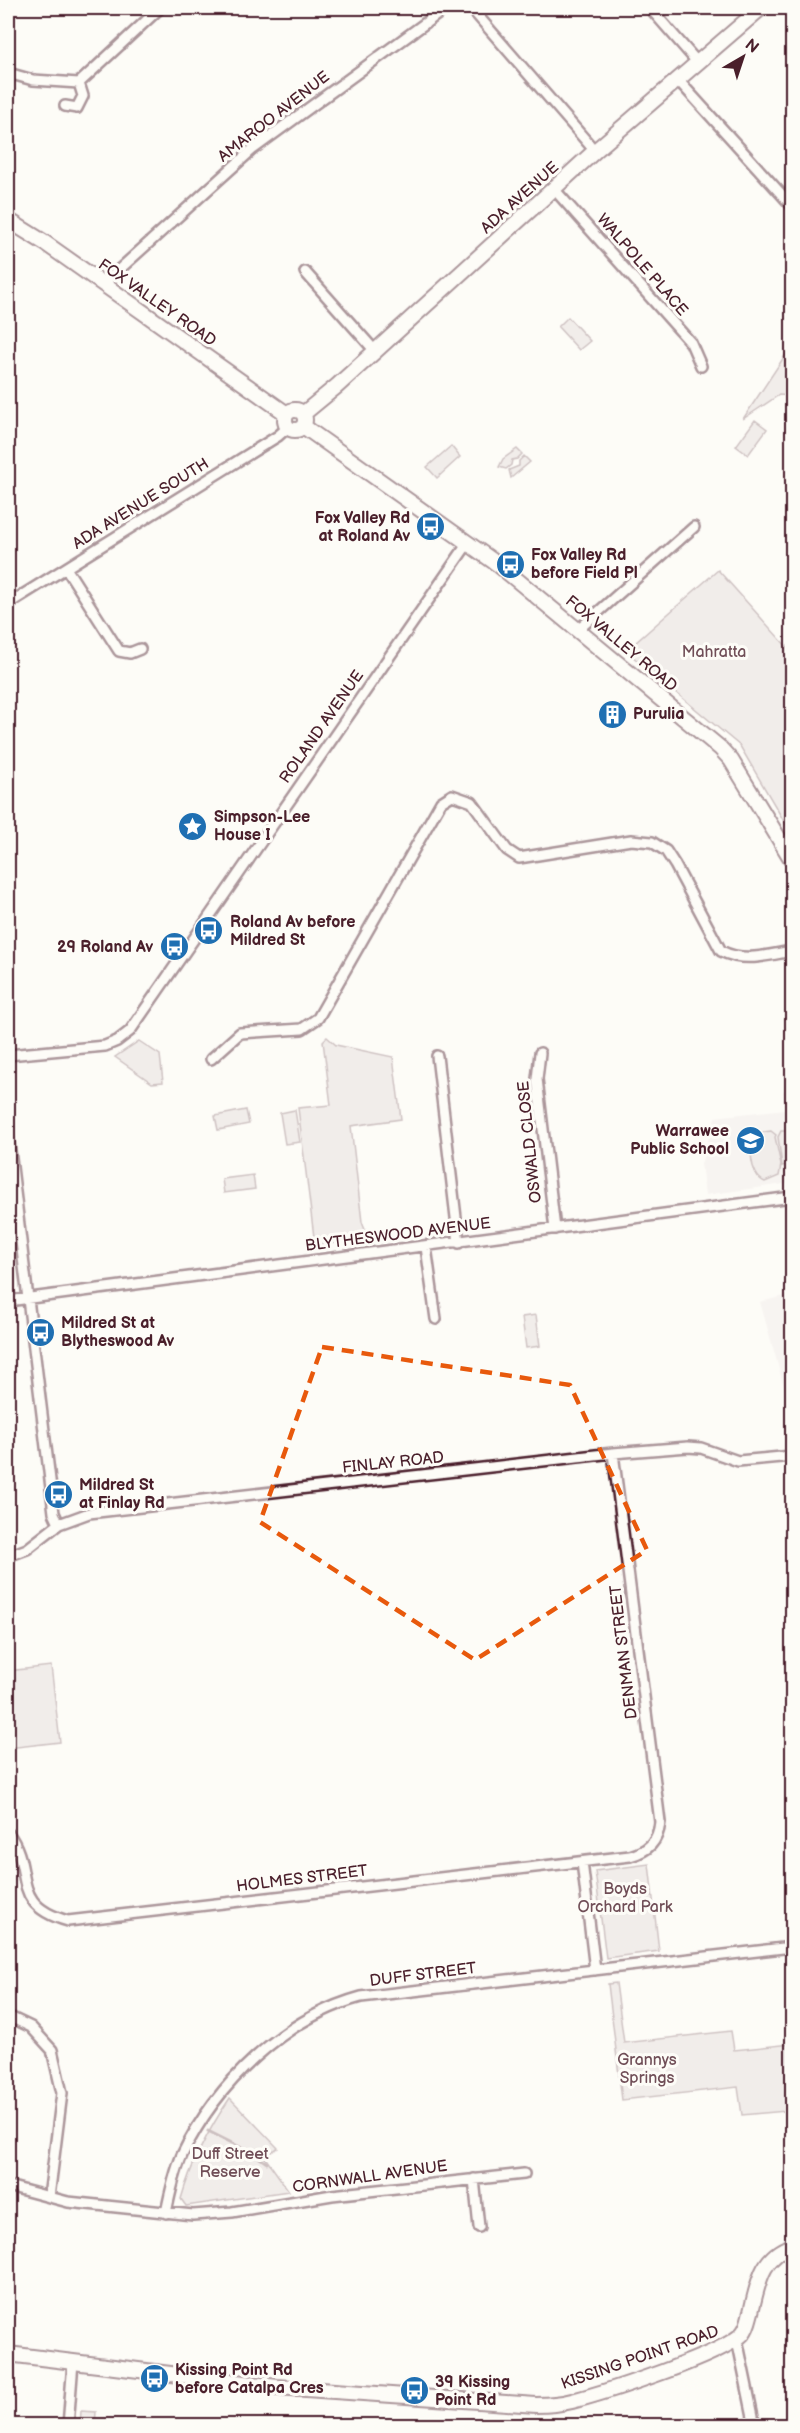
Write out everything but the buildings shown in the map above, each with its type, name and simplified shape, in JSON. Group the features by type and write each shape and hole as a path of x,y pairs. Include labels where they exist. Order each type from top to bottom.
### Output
{"main road":[{"name":"ADA AVENUE","path":"295,420 375,351 595,151 761,8"},
{"name":"FOX VALLEY ROAD","path":"8,220 40,240 468,543 578,630 726,754 792,860"},
{"name":"KISSING POINT ROAD","path":"8,2354 278,2387 546,2405 573,2400 657,2373 722,2348 737,2339 747,2327 761,2272 774,2255 792,2246"}],"street":[{"path":"8,73 33,80 78,83 160,8"},
{"name":"AMAROO AVENUE","path":"102,285 253,149 446,8"},
{"path":"471,8 595,151"},
{"path":"650,8 698,63"},
{"path":"678,80 792,206"},
{"path":"65,106 76,108 83,96 78,83"},
{"name":"WALPOLE PLACE","path":"554,189 691,343 701,366"},
{"path":"305,272 375,351"},
{"name":"ADA AVENUE SOUTH","path":"9,600 66,568 278,436 295,420"},
{"path":"578,630 694,527"},
{"name":"ROLAND AVENUE","path":"8,1055 105,1046 117,1041 129,1031 468,543"},
{"path":"66,568 118,649 125,654 140,649"},
{"path":"211,1059 240,1033 302,1029 318,1018 441,802 452,795 472,802 507,850 519,858 631,840 652,842 666,851 675,865 721,951 733,957 746,958 792,951"},
{"name":"OSWALD CLOSE","path":"540,1053 537,1079 555,1229"},
{"path":"437,1056 459,1243"},
{"path":"8,1134 54,1513 59,1524"},
{"name":"BLYTHESWOOD AVENUE","path":"8,1301 459,1243 792,1197"},
{"path":"426,1247 436,1319"},
{"name":"FINLAY ROAD","path":"8,1556 27,1549 59,1524 88,1513 613,1453 688,1447 701,1448 738,1461 792,1456"},
{"name":"DENMAN STREET","path":"613,1453 660,1822 657,1838 652,1845"},
{"name":"HOLMES STREET","path":"8,1833 16,1845 25,1888 31,1900 54,1917 68,1921 630,1856 652,1845"},
{"path":"582,1862 595,1970"},
{"name":"DUFF STREET","path":"166,2213 174,2175 183,2154 217,2100 262,2051 315,2015 344,2002 361,1997 792,1947"},
{"path":"8,2016 31,2027 52,2050 62,2093 49,2197"},
{"name":"CORNWALL AVENUE","path":"8,2186 68,2202 193,2215 232,2212 332,2195 524,2174"},
{"path":"474,2179 479,2227"},
{"path":"737,2339 755,2426"},
{"path":"68,2426 74,2362"}],"highlighted area":[{"path":"322,1347 570,1385 647,1550 475,1660 260,1522"}],"shaded area":[{"name":"Warrawee Public School","path":"792,1090 792,1183 705,1195 701,1164 715,1117 785,1109 783,1091"},
{"path":"792,1294 792,1415 760,1302"}],"green space":[{"path":"568,317 590,341 579,350 558,327"},
{"path":"788,351 792,356 792,396 779,395 743,419"},
{"path":"755,420 767,429 748,455 736,446"},
{"path":"451,446 460,457 437,478 427,467"},
{"path":"517,449 522,454 512,460 511,465 506,469 499,467 503,459"},
{"path":"524,456 530,462 511,478 509,470 519,466 519,461"},
{"name":"Mahratta","path":"718,570 787,647 792,642 792,835 740,746 626,651"},
{"path":"327,1037 336,1045 393,1057 401,1119 351,1126 362,1222 369,1240 315,1245 298,1108 331,1105 323,1041"},
{"path":"139,1041 160,1055 163,1082 152,1083 115,1057"},
{"path":"246,1110 249,1124 218,1130 215,1116"},
{"path":"295,1110 300,1142 285,1144 280,1113"},
{"path":"771,1131 776,1135 781,1165 779,1176 765,1182 760,1179 753,1166 752,1150 757,1137 763,1132"},
{"path":"781,1131 786,1131 791,1164 782,1166 778,1137"},
{"path":"253,1175 255,1189 224,1193 222,1179"},
{"path":"536,1315 540,1346 526,1348 522,1317"},
{"path":"51,1666 60,1742 8,1748 8,1671"},
{"name":"Boyds Orchard Park","path":"649,1864 659,1951 606,1958 595,1871"},
{"name":"Grannys Springs","path":"616,1983 624,2043 731,2031 734,2050 792,2044 792,2163 786,2111 742,2115 738,2087 622,2100 608,1984"},
{"name":"Duff Street Reserve","path":"230,2098 278,2148 264,2156 289,2191 186,2206 181,2199 190,2172 208,2134"},
{"path":"81,2411 96,2412 95,2425 80,2425"}],"waterway":[{"path":"208,2131 267,2163"}],"place":[{"name":"Fox Valley Rd at Roland Av","path":"431,527"},
{"name":"Fox Valley Rd before Field Pl","path":"510,564"},
{"name":"Purulia","path":"612,714"},
{"name":"Simpson-Lee House I","path":"193,826"},
{"name":"Roland Av before Mildred St","path":"209,931"},
{"name":"29 Roland Av","path":"174,947"},
{"name":"Warrawee Public School","path":"750,1140"},
{"name":"Mildred St at Blytheswood Av","path":"40,1332"},
{"name":"Mildred St at Finlay Rd","path":"58,1494"},
{"name":"Kissing Point Rd before Catalpa Cres","path":"154,2379"},
{"name":"39 Kissing Point Rd","path":"414,2391"}]}
